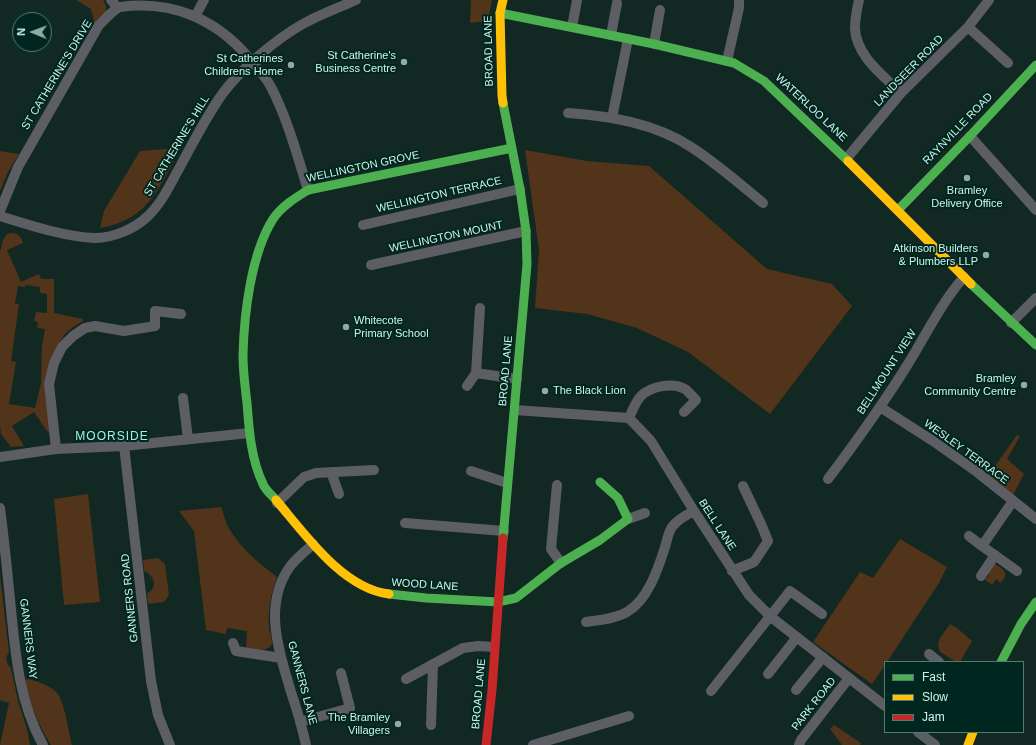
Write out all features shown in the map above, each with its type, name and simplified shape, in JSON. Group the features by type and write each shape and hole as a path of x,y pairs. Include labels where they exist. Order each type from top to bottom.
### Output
{"street":[{"path":"111,0 118,8"},
{"name":"ST CATHERINE'S DRIVE","path":"0,211 18,167 99,25 118,8 150,0 170,2 197,13 221,29 252,62 273,92 291,134 308,190"},
{"path":"197,13 204,0"},
{"name":"ST CATHERINE'S HILL","path":"0,216 34,226 74,235 96,238 116,234 133,227 148,216 162,199 209,114 224,92 252,62 301,25 356,0"},
{"name":"BROAD LANE","path":"486,745 507,483 515,410 527,264 526,231 520,189 502,96 500,13 503,0"},
{"path":"572,27 577,0"},
{"path":"726,61 739,0"},
{"path":"858,0 855,28 857,42 862,52 901,93"},
{"name":"LANDSEER ROAD","path":"847,158 901,93 968,27 989,0"},
{"path":"612,36 617,3"},
{"path":"654,44 660,10"},
{"name":"WATERLOO LANE","path":"500,13 654,44 734,63 764,81 847,158 964,277 1036,345"},
{"path":"968,27 1008,63"},
{"path":"612,118 628,39"},
{"name":"RAYNVILLE ROAD","path":"898,210 1036,65"},
{"path":"568,114 612,118 656,129 690,146 728,174 763,203"},
{"path":"970,136 1036,210"},
{"name":"WELLINGTON GROVE","path":"354,581 345,575 313,544 277,503 263,485 254,460 249,433 244,353 245,322 249,291 264,236 274,218 288,203 308,190 512,148"},
{"name":"WELLINGTON TERRACE","path":"363,224 520,189"},
{"name":"WELLINGTON MOUNT","path":"371,265 526,231"},
{"name":"BELLMOUNT VIEW","path":"828,479 880,407 909,362 950,292 964,277"},
{"path":"1011,323 1036,298"},
{"path":"467,386 476,373 480,308"},
{"path":"56,449 49,384 54,364 62,347 73,336 85,328 95,326 124,331 139,330 155,326 155,311 181,314"},
{"path":"476,373 517,379"},
{"path":"515,410 629,418 641,396 654,388 676,386 685,390 696,400 684,412"},
{"path":"183,398 188,439"},
{"name":"WESLEY TERRACE","path":"880,407 933,441 977,472 1036,519"},
{"name":"BELL LANE","path":"629,418 651,441 732,571 749,595 771,617 884,705"},
{"path":"0,457 56,449 124,446 249,433"},
{"name":"GANNERS ROAD","path":"124,446 151,681 158,715 170,745"},
{"path":"277,503 304,477 316,473 374,470"},
{"path":"471,471 507,483"},
{"path":"331,472 339,494"},
{"path":"600,482 615,493 622,502 628,519 645,513"},
{"path":"557,485 552,549 561,563"},
{"path":"732,571 754,562 768,541 743,486"},
{"path":"982,546 1013,501"},
{"name":"GANNERS WAY","path":"0,508 7,560 16,659 24,701 35,732 43,745"},
{"path":"586,622 620,616 635,606 645,593 657,572 671,528 678,520 694,511"},
{"name":"WOOD LANE","path":"354,581 364,587 380,593 395,596 498,602 516,598 561,563 600,540 628,519"},
{"path":"405,523 504,531"},
{"path":"969,536 1017,571"},
{"name":"GANNERS LANE","path":"306,745 281,658 275,623 275,603 280,587 289,568 313,544"},
{"path":"980,576 995,555"},
{"path":"711,691 771,617 790,591 822,614"},
{"path":"1002,661 1021,624 1036,602"},
{"path":"768,674 797,636"},
{"path":"233,643 236,651 281,658"},
{"path":"406,679 463,648 478,646 494,647"},
{"path":"929,654 938,661"},
{"path":"796,690 823,657"},
{"path":"431,725 433,664"},
{"path":"300,722 350,708 341,673"},
{"name":"PARK ROAD","path":"799,745 849,678"},
{"path":"533,745 629,716"},
{"path":"919,733 935,745"},
{"path":"968,745 973,733"}],"shaded area":[{"path":"76,0 103,0 106,7 105,14 95,25 91,9"},
{"path":"471,0 492,0 488,21 470,23"},
{"path":"181,148 151,200 130,218 117,224 100,228 104,211 140,151"},
{"path":"525,150 587,161 649,166 767,269 832,284 852,306 770,414 688,352 637,328 587,314 535,308 539,250"},
{"path":"0,151 19,154 8,172 0,191"},
{"path":"7,234 17,234 23,243 7,250 21,282 39,274 41,279 54,279 54,313 83,319 83,321 65,334 57,346 51,360 50,433 46,430 34,412 12,426 24,446 11,447 1,434 0,425 0,252 3,240","holes":["26,285 40,287 40,293 47,294 47,313 36,312 34,321 38,322 37,328 45,329 42,346 41,383 35,408 9,404 16,362 11,361 19,304 15,304 18,286 25,287"]},
{"path":"1017,435 1020,436 1007,459 1024,474 1013,495 988,476"},
{"path":"88,494 100,602 64,605 54,499"},
{"path":"221,507 226,522 235,537 251,555 277,578 269,609 269,628 272,644 267,649 260,650 246,648 247,631 227,628 226,634 206,630 194,531 179,511"},
{"path":"900,539 947,567 939,583 888,661 884,661 884,666 872,684 813,642 860,572 873,578"},
{"path":"158,558 165,564 169,595 164,602 148,604 147,593 153,588 154,582 153,578 144,571 143,560"},
{"path":"992,562 1004,571 1005,576 1001,583 996,579 992,585 985,580 989,575 986,571"},
{"path":"0,575 9,652 7,660 8,665 11,668 30,745 0,745 9,703 0,700"},
{"path":"950,624 972,641 961,661 954,661 940,652 938,645 940,638"},
{"path":"28,679 46,685 59,696 64,709 72,745 51,745 38,722 29,697 25,680"},
{"path":"834,725 861,743 860,745 842,745 830,729"}],"traffic: fast":[{"path":"500,13 654,44 734,63 764,81 848,161"},
{"path":"898,210 1036,65"},
{"path":"503,103 520,189 526,231 527,264 503,538"},
{"path":"276,500 264,486 253,455 243,355 245,321 250,285 259,249 265,233 273,219 285,206 308,190 512,148"},
{"path":"971,284 1036,345"},
{"path":"389,594 426,598 498,602 516,598 561,563 600,540 628,519 618,498 600,482"},
{"path":"1002,661 1021,624 1036,602"}],"traffic: slow":[{"path":"503,0 500,13 503,103"},
{"path":"848,161 971,284"},
{"path":"276,500 312,543 340,571 356,582 372,590 389,594"},
{"path":"968,745 973,733"}],"traffic: jam":[{"path":"486,745 492,690 503,538"}],"place":[{"name":"St Catherine's Business Centre","path":"404,62"},
{"name":"St Catherines Childrens Home","path":"291,65"},
{"name":"Bramley Delivery Office","path":"967,178"},
{"name":"Atkinson Builders & Plumbers LLP","path":"986,255"},
{"name":"Whitecote Primary School","path":"346,327"},
{"name":"Bramley Community Centre","path":"1024,385"},
{"name":"The Black Lion","path":"545,391"},
{"name":"The Bramley Villagers","path":"398,724"}],"district":[{"name":"MOORSIDE","path":"112,437"}]}
